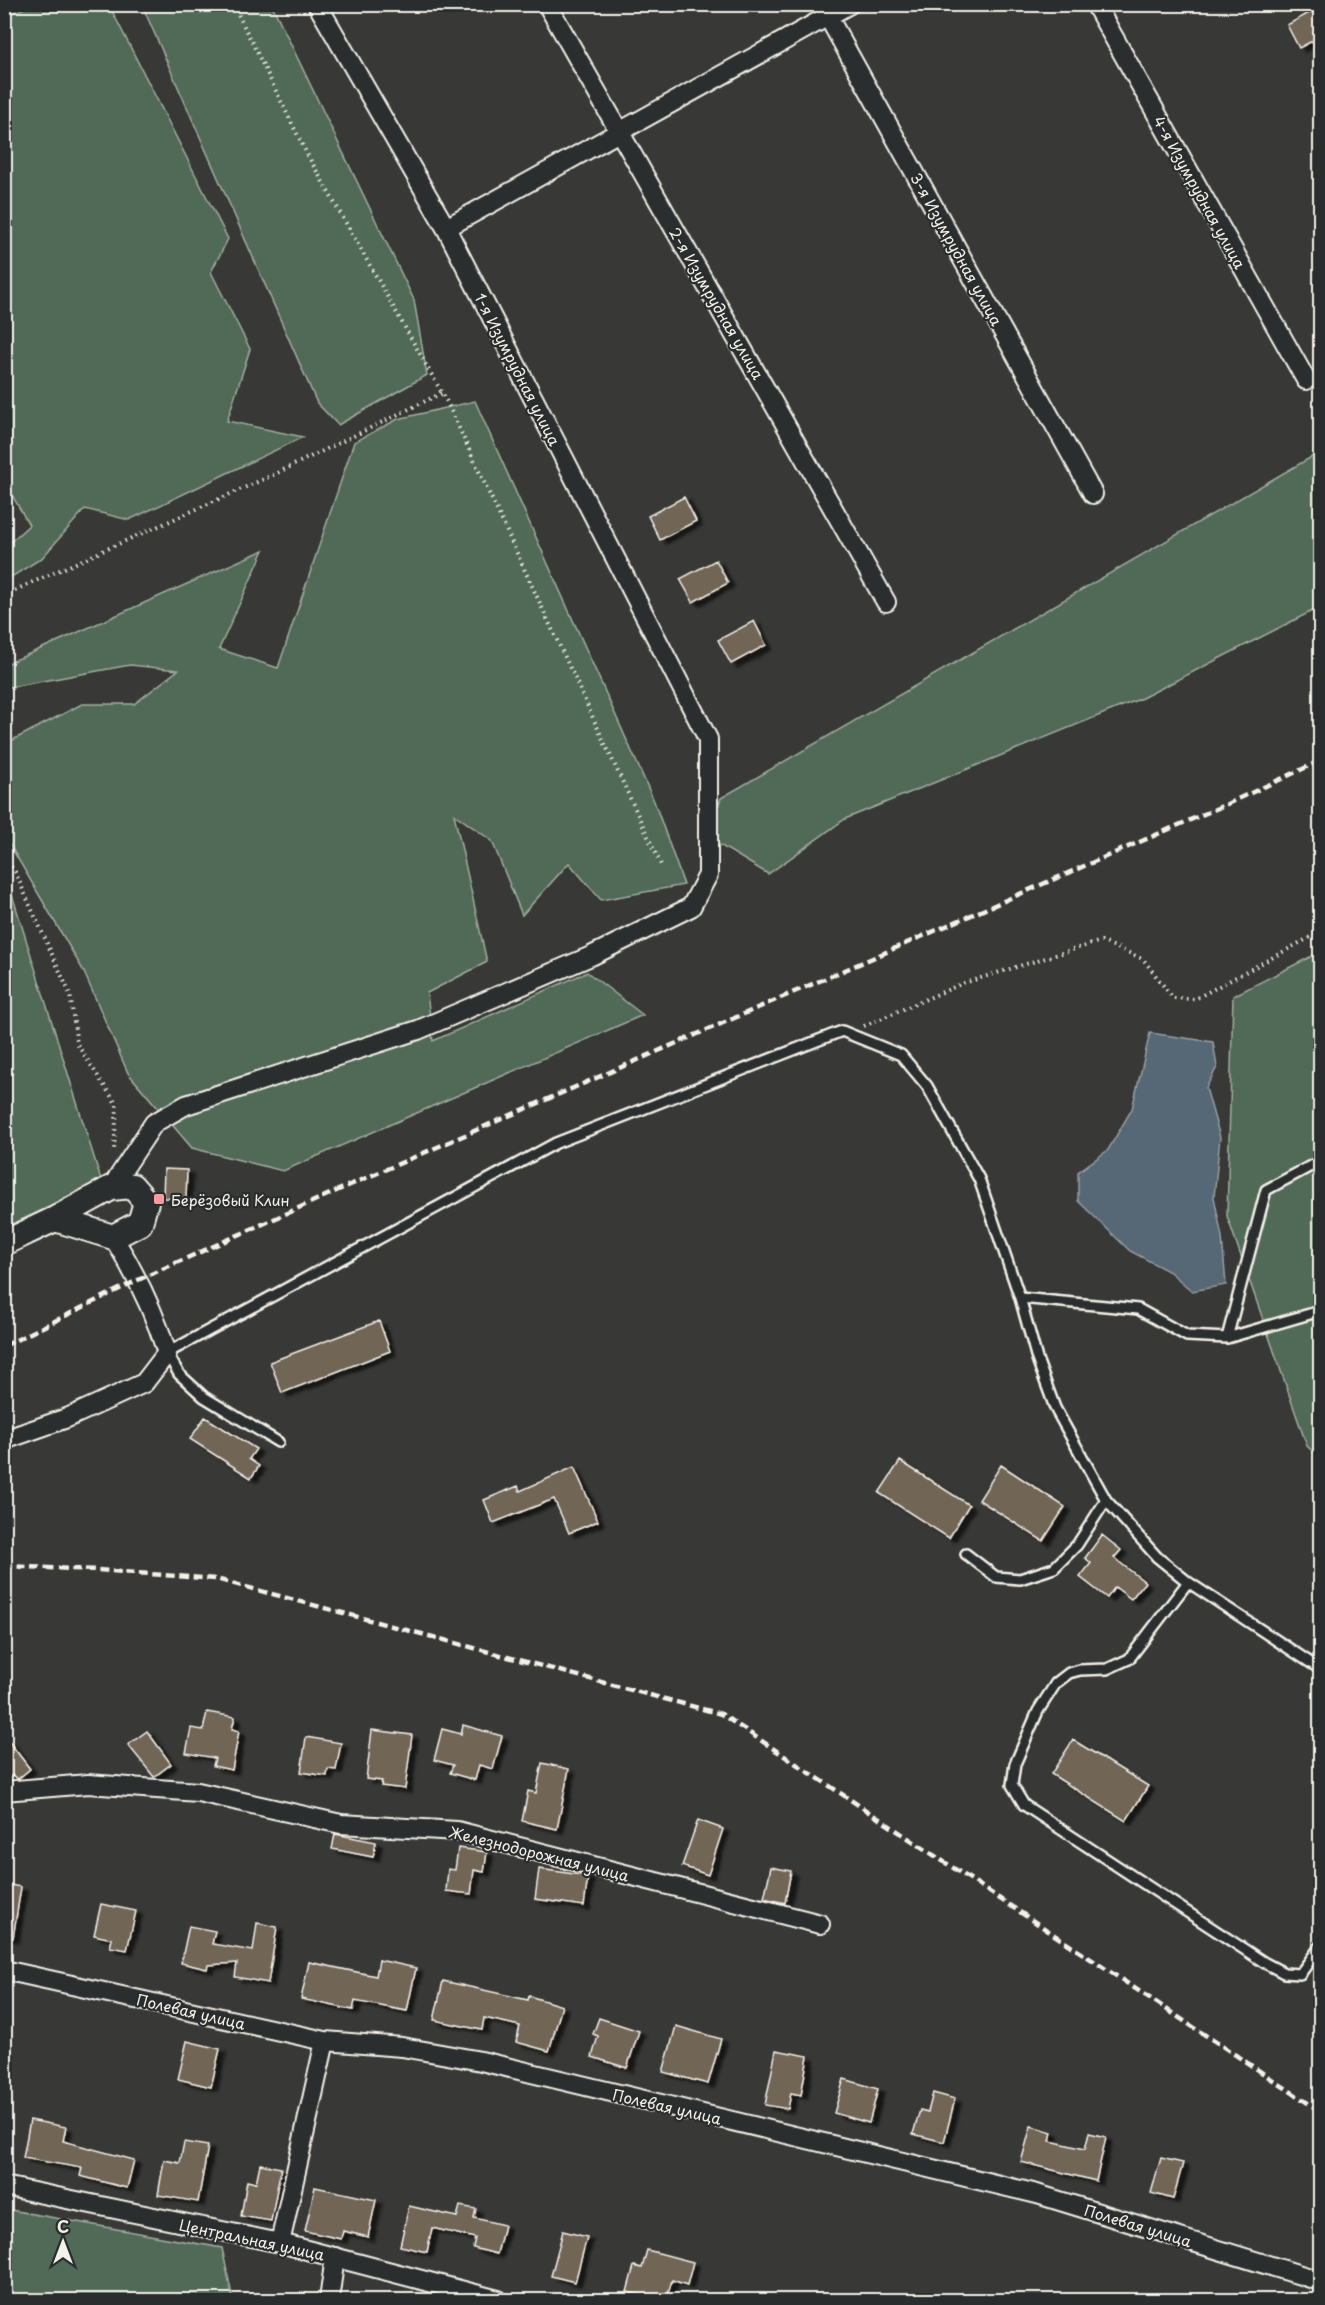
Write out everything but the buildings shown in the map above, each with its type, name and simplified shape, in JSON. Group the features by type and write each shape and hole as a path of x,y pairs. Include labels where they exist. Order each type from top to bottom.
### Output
{"street":[{"name":"1-я Изумрудная улица","path":"111,1188 154,1123 186,1106 418,1030 591,956 691,907 708,875 708,739 446,228 317,4"},
{"name":"2-я Изумрудная улица","path":"547,4 886,602"},
{"path":"446,228 620,132 824,11 850,4"},
{"name":"4-я Изумрудная улица","path":"1095,4 1306,380"},
{"name":"3-я Изумрудная улица","path":"824,11 1093,494"},
{"path":"4,1243 55,1219 111,1188 132,1186 147,1202 140,1223 113,1237"},
{"path":"4,1440 67,1418 144,1383 167,1353 157,1322 138,1280 113,1237 55,1219"},
{"name":"Железнодорожная улица","path":"4,1791 88,1784 198,1792 341,1824 457,1830 820,1924"},
{"name":"Полевая улица","path":"4,1970 325,2041 402,2047 481,2061 1025,2192 1320,2281"},
{"path":"280,2243 325,2041"},
{"name":"Центральная улица","path":"4,2186 280,2243 498,2301"},
{"path":"329,2301 335,2257"}],"lane":[{"path":"278,1442 204,1397 179,1374 167,1353 556,1143 842,1031 901,1055 927,1086 979,1179 1055,1408 1106,1500 1157,1557 1188,1582 1320,1669"},
{"path":"1227,1338 1266,1190 1320,1161"},
{"path":"1020,1298 1138,1310 1187,1336 1227,1338 1320,1311"},
{"path":"966,1554 996,1577 1020,1580 1054,1568 1077,1545 1106,1500"},
{"path":"1188,1582 1129,1659 1107,1669 1068,1673 1056,1683 1038,1711 1015,1764 1012,1785 1024,1805 1265,1963 1284,1973 1300,1974 1320,1947"}],"path":[{"path":"233,4 307,154 442,393 661,865"},
{"path":"4,595 273,474 442,393"},
{"path":"4,857 15,872 70,994 77,1044 117,1105 114,1152"},
{"path":"847,1033 961,984 1101,941 1143,960 1173,999 1195,999 1320,932"}],"green space":[{"path":"31,5 109,5 228,239 211,272 250,349 227,421 303,437 129,520 85,509 42,558 5,581 5,547 29,525 4,481 4,17"},
{"path":"142,5 272,5 414,300 427,375 338,425 317,403"},
{"path":"475,401 654,801 684,885 601,900 569,863 522,915 492,841 454,814 487,962 427,993 433,1041 587,972 643,1015 283,1171 192,1148 128,1073 83,970 4,835 5,744 82,704 134,704 178,670 130,665 5,688 4,665 264,550 219,649 278,668 354,442 398,419"},
{"path":"1320,452 1320,607 1142,698 845,819 768,874 708,838 721,798"},
{"path":"4,879 10,888 103,1186 5,1229"},
{"path":"1320,952 1320,1458 1307,1446 1227,1216 1233,996"},
{"path":"5,2209 222,2248 233,2300 5,2300"}],"water":[{"path":"1150,1033 1213,1042 1217,1067 1206,1088 1220,1137 1214,1197 1222,1237 1226,1285 1192,1291 1170,1272 1130,1251 1078,1201 1078,1172 1108,1150 1132,1109"}],"railway":[{"path":"4,1346 138,1280 343,1188 1227,804 1320,761"},
{"path":"4,1566 216,1579 721,1714 1320,2111"}],"place":[{"name":"Берёзовый Клин","path":"159,1199"}]}
